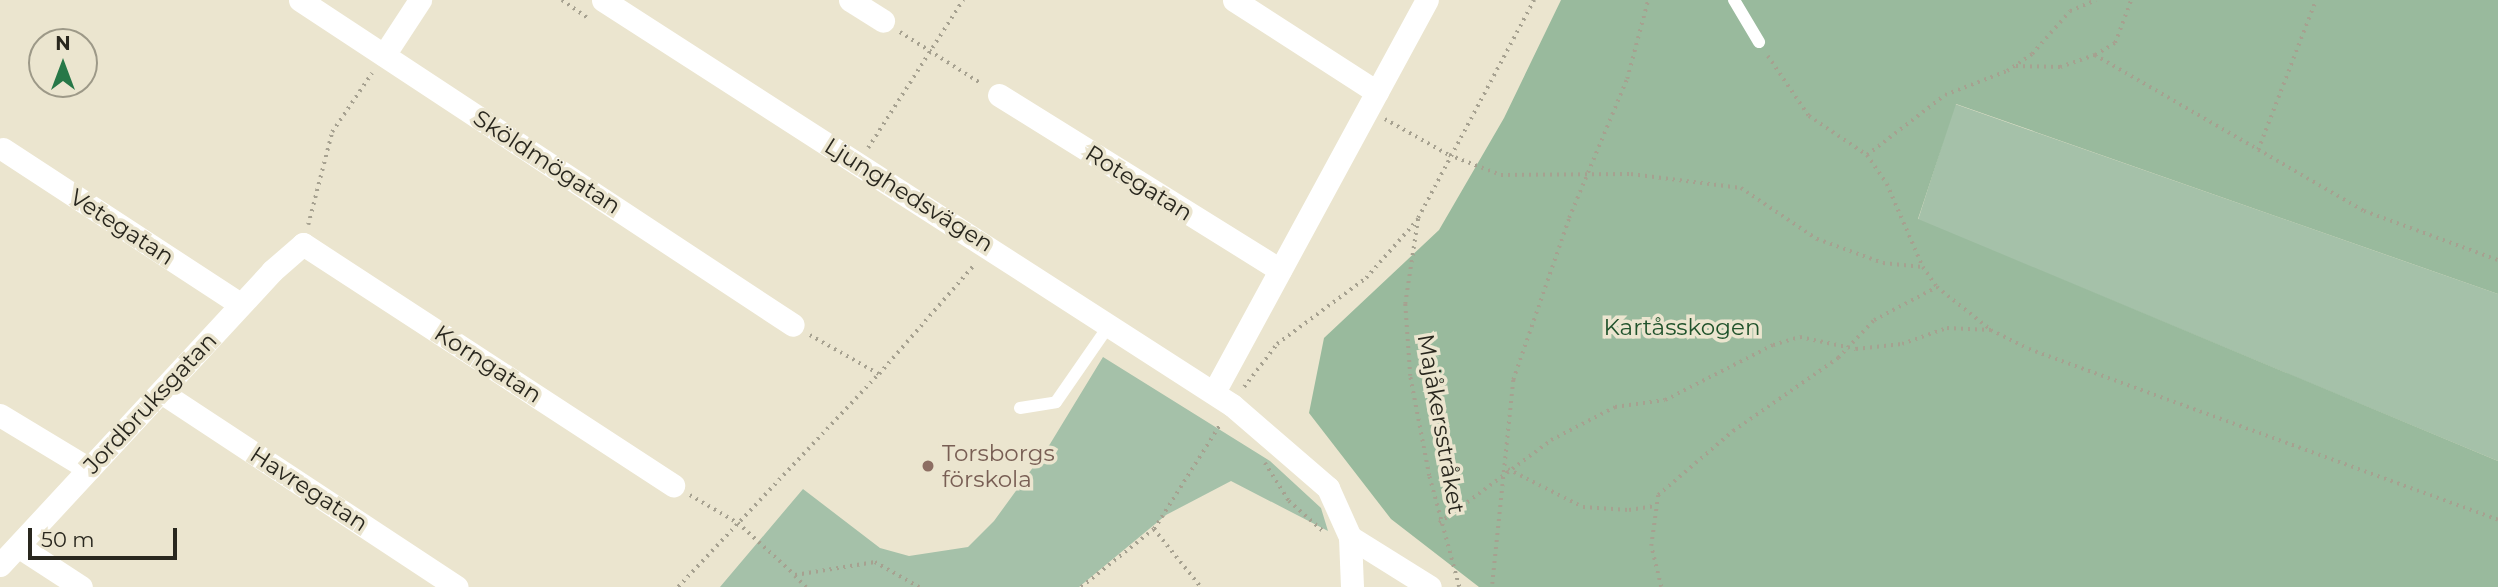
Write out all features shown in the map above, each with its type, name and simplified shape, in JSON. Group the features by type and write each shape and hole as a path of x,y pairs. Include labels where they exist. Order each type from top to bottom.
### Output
{"street":[{"name":"Sköldmögatan","path":"300,0 793,325"},
{"path":"384,55 419,0"},
{"name":"Ljunghedsvägen","path":"603,0 1110,324 1328,488 1351,543"},
{"path":"850,0 883,21"},
{"path":"1234,0 1372,100"},
{"path":"1222,407 1280,270 1427,0"},
{"name":"Rotegatan","path":"999,95 1280,270"},
{"name":"Vetegatan","path":"3,149 240,304"},
{"name":"Jordbruksgatan","path":"0,565 240,304 303,244"},
{"name":"Korngatan","path":"303,244 673,485"},
{"name":"Havregatan","path":"161,392 457,587"},
{"path":"0,415 89,469"},
{"path":"1351,543 1352,587"},
{"path":"1351,543 1430,587"},
{"path":"18,546 81,587"}],"lane":[{"path":"1734,0 1759,42"},
{"path":"1020,408 1056,402 1110,324"}],"path":[{"path":"562,0 594,22"},
{"path":"859,164 963,0"},
{"name":"Majåkersstråket","path":"1459,587 1439,523 1410,376 1405,304 1418,218 1449,155 1534,0"},
{"path":"1492,584 1506,470 1513,380 1569,218 1627,79 1648,0"},
{"path":"1867,155 1945,95 2014,66 2032,54 2070,11 2096,0"},
{"path":"2014,66 2060,67 2095,55 2115,43 2131,0"},
{"path":"2258,150 2316,0"},
{"path":"883,21 999,95"},
{"path":"1759,42 1809,116 1867,155 1886,184 1923,267 1937,288 1991,330 2029,349 2498,520"},
{"path":"303,244 332,132 384,55"},
{"path":"2095,55 2364,211 2498,260"},
{"path":"1372,100 1449,155 1501,175 1590,172 1741,188 1817,239 1883,262 1923,267"},
{"path":"1081,587 1154,529 1222,407 1277,344 1366,278 1418,218"},
{"path":"678,587 878,374 990,247"},
{"path":"963,258 985,272"},
{"path":"1661,587 1651,546 1658,495 1733,431 1847,347 1874,320 1898,312 1937,288"},
{"path":"793,325 878,374"},
{"path":"1439,523 1506,470 1615,407 1665,400 1773,345 1800,337 1847,347 1902,344 1947,328 1991,330"},
{"path":"1209,416 1222,407"},
{"path":"1222,407 1229,430"},
{"path":"1255,453 1301,513 1351,543"},
{"path":"1506,470 1583,507 1629,510 1656,506"},
{"path":"673,485 738,523 806,587"},
{"path":"1154,529 1201,587"},
{"path":"794,575 875,562 919,587"}],"green space":[{"name":"Kartåsskogen","path":"1561,0 2498,0 2498,294 1956,104 1918,219 2498,461 2498,587 1479,587 1391,519 1309,413 1324,338 1439,230 1504,118"},
{"path":"1955,104 2498,294 2498,461 1918,220"},
{"path":"1103,357 1270,461 1321,508 1328,531 1231,481 1166,515 1079,587 720,587 803,489 880,548 909,556 968,547 994,521 1050,444"}],"place":[{"name":"Torsborgs förskola","path":"928,466"}]}
